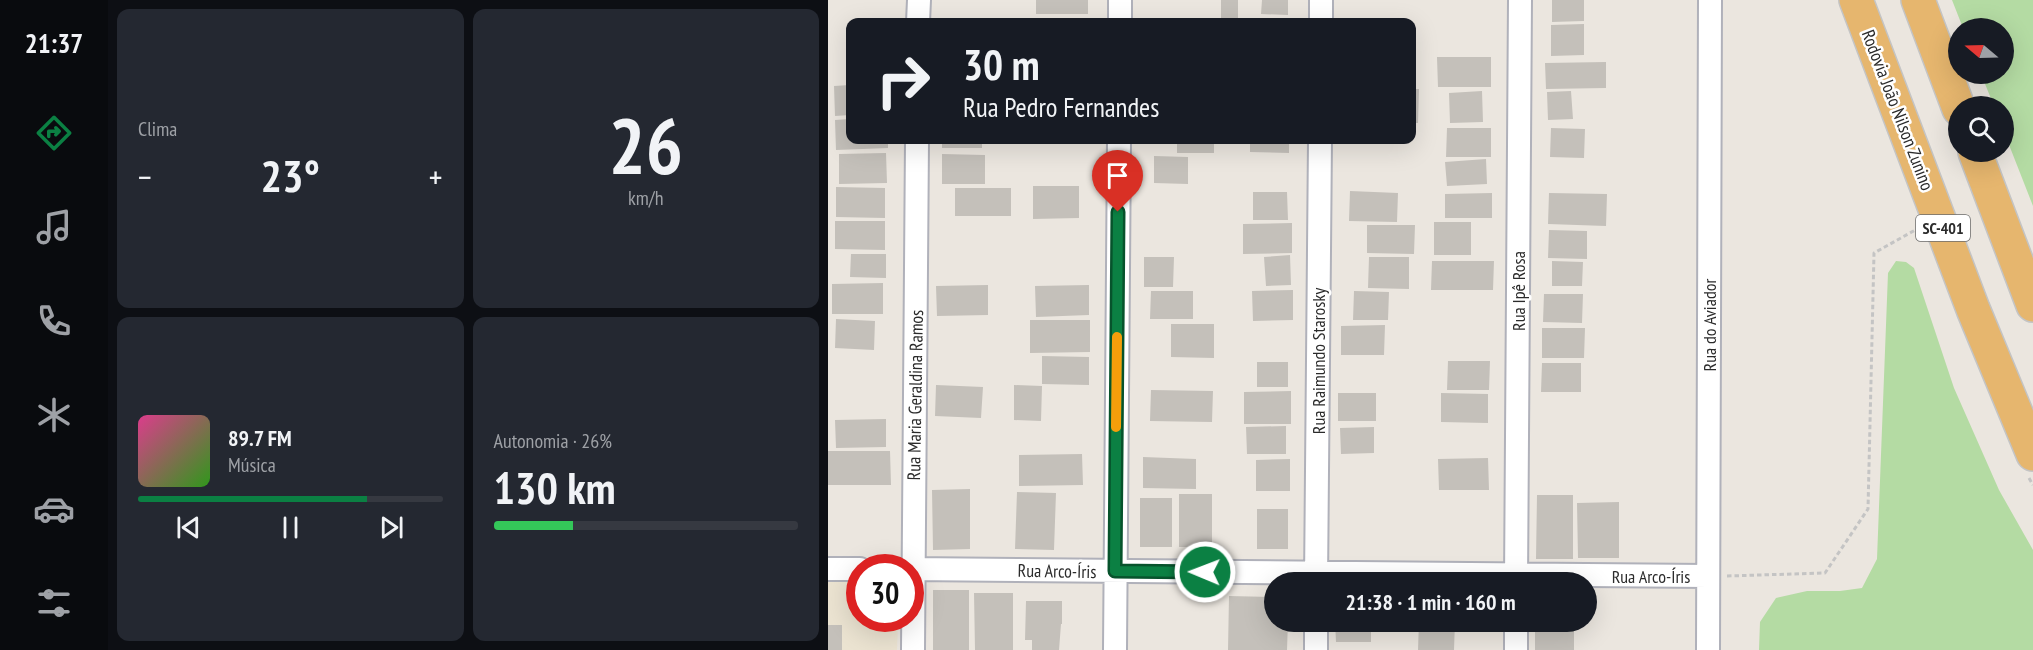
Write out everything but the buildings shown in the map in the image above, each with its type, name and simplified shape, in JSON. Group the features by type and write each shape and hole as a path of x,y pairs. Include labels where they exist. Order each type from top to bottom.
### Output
{"highway":[{"name":"Rodovia João Nilson Zunino","path":"1856,0 1973,309 2033,454"},
{"path":"1918,0 1954,96"},
{"path":"1979,162 2033,305"}],"street":[{"path":"918,18 919,0"},
{"path":"1120,0 1120,18"},
{"path":"1321,0 1321,18"},
{"name":"Rua Ipê Rosa","path":"1516,572 1521,0"},
{"name":"Rua do Aviador","path":"1708,650 1710,0"},
{"name":"Rua Maria Geraldina Ramos","path":"912,554 917,144"},
{"path":"1114,650 1119,144"},
{"name":"Rua Raimundo Starosky","path":"1316,572 1320,144"},
{"path":"828,569 846,569"},
{"name":"Rua Arco-Íris","path":"924,569 1264,575"},
{"name":"Rua Arco-Íris","path":"1597,577 1708,576"},
{"name":"Rua Maria Geraldina Ramos","path":"913,632 913,650"},
{"path":"1316,632 1316,650"},
{"path":"1516,632 1516,650"}],"path":[{"path":"1708,576 1825,573 1868,510 1874,253 1938,215"}],"shaded area":[{"path":"828,580 846,580 846,632 898,632 897,650 828,650"}],"green space":[{"path":"1952,0 2033,0 2033,206 2014,158 2014,96 1990,96 1985,84 2014,84 2014,18 1959,18"},
{"path":"1896,261 1906,262 1914,268 1954,388 1999,490 2033,550 2033,650 1759,650 1760,622 1776,598 1807,591 1862,588 1877,559 1888,273"}],"slow traffic":[{"path":"1116,427 1117,337"}],"route":[{"path":"1118,212 1115,571 1205,572"}]}
